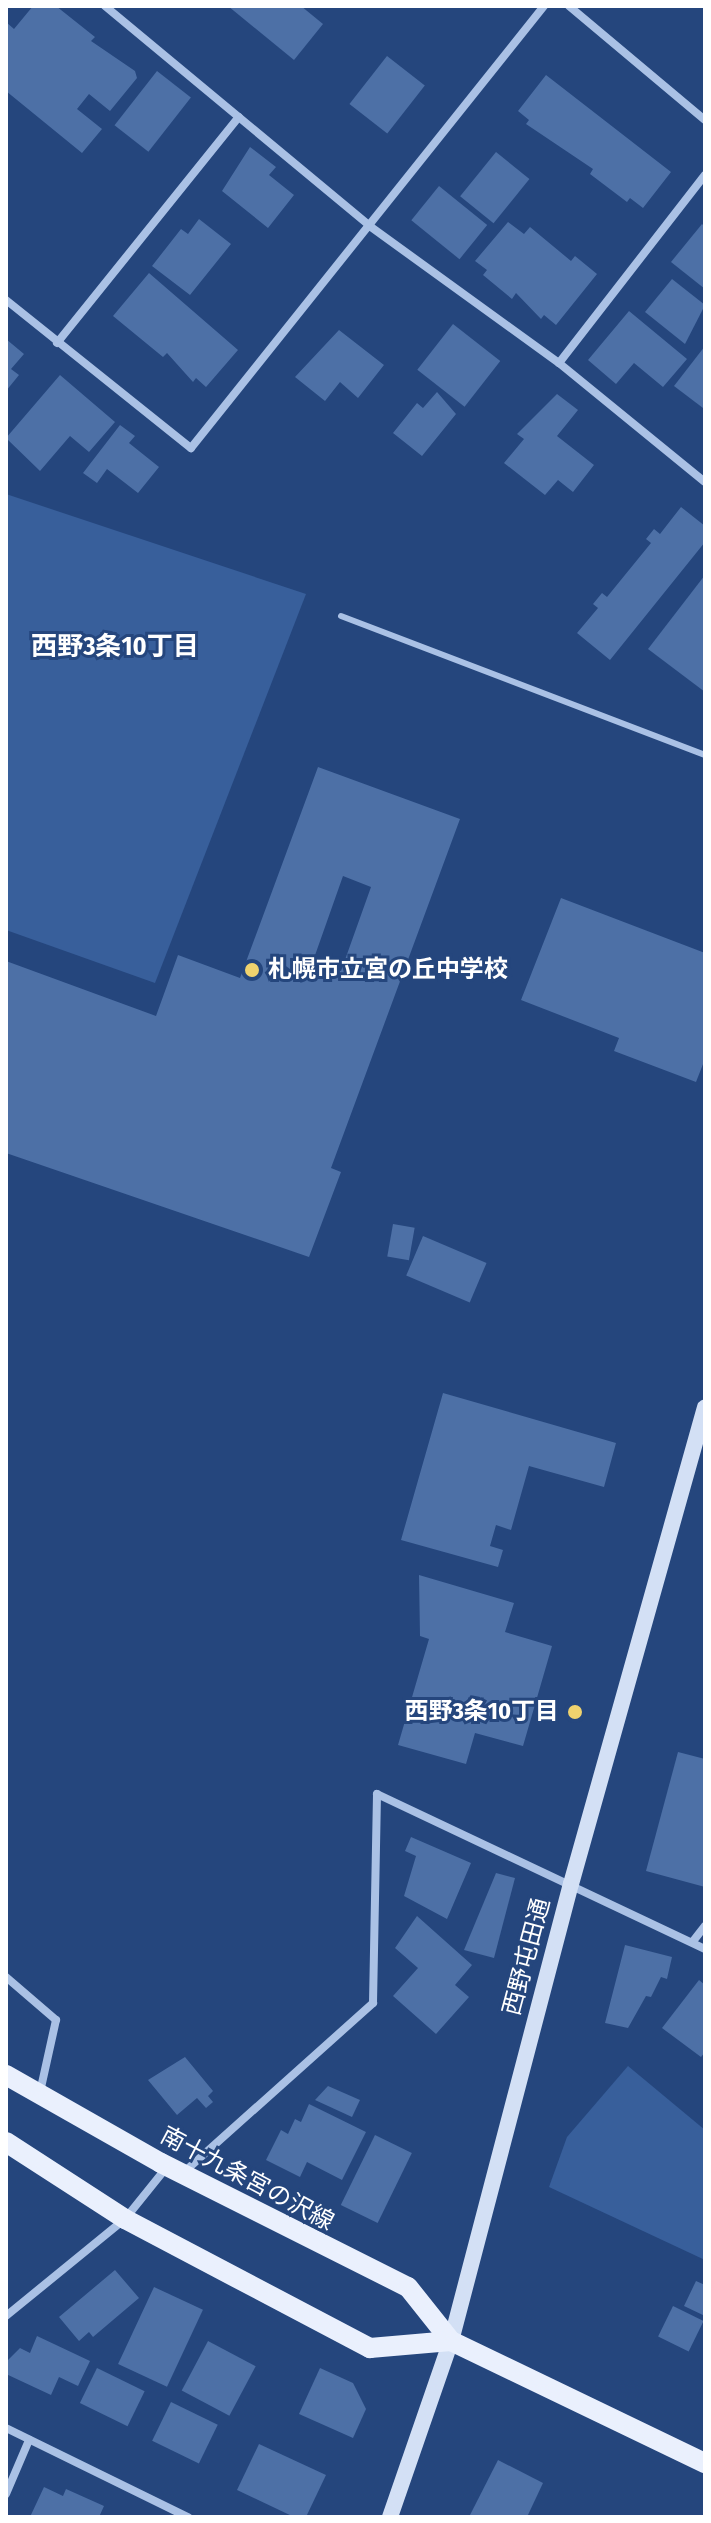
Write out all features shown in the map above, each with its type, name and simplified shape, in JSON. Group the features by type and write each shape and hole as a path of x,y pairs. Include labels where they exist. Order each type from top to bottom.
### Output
{"main road":[{"name":"南十九条宮の沢線","path":"6,2075 175,2170 408,2287 451,2341 705,2463"},
{"path":"6,2142 125,2219 370,2348 451,2341"}],"street":[{"path":"105,6 371,227 559,363 705,482"},
{"path":"6,300 191,448 371,227 544,6"},
{"path":"569,6 705,120"},
{"path":"57,343 239,117"},
{"path":"559,363 705,175"},
{"name":"西野屯田通","path":"390,2517 451,2341 571,1884 705,1407"},
{"path":"6,2316 125,2219 175,2170 373,2003 377,1794 694,1940 705,1949"},
{"path":"694,1940 705,1926"},
{"path":"6,1977 56,2020 39,2096"},
{"path":"6,2428 188,2517"},
{"path":"6,2494 29,2440"}],"lane":[{"path":"341,616 705,755"}],"shaded area":[{"path":"6,494 306,594 155,983 6,930"},
{"path":"628,2066 705,2130 705,2260 549,2187 567,2137"}],"building":[{"path":"33,6 56,6 95,37 91,41 135,71 137,78 110,111 89,94 77,109 102,129 82,153 6,91 6,22 14,29"},
{"path":"228,6 301,6 323,24 294,60"},
{"path":"387,56 425,86 387,134 349,104"},
{"path":"157,71 191,97 148,152 115,125"},
{"path":"546,75 671,172 643,208 630,198 627,202 590,174 593,169 526,124 529,120 518,111"},
{"path":"250,147 276,167 269,175 294,195 268,228 222,191"},
{"path":"496,152 529,179 494,223 460,196"},
{"path":"439,186 487,225 459,259 411,220"},
{"path":"199,219 231,244 190,295 152,266 181,229 188,234"},
{"path":"508,222 524,234 530,227 571,261 575,256 597,274 556,325 544,315 541,319 516,293 512,299 483,275 487,270 475,261"},
{"path":"702,224 705,227 705,289 671,262"},
{"path":"149,273 238,350 206,387 196,378 193,382 167,353 163,357 113,316"},
{"path":"672,279 705,305 685,344 645,312"},
{"path":"629,311 687,359 663,387 634,363 616,384 588,360"},
{"path":"453,324 500,361 465,407 417,370"},
{"path":"339,330 384,365 358,398 340,382 325,401 295,377"},
{"path":"6,339 24,354 11,369 19,375 6,391"},
{"path":"705,346 705,406 703,408 674,386"},
{"path":"60,375 115,422 89,452 70,436 40,471 6,438"},
{"path":"437,392 456,414 422,456 393,433 417,403 423,408"},
{"path":"557,394 578,410 557,436 594,465 573,492 558,480 545,495 504,463 524,439 517,434"},
{"path":"120,425 135,436 129,443 159,467 138,493 107,469 97,483 83,473"},
{"path":"681,507 705,526 705,542 610,660 577,633 598,608 593,604 602,593 607,597 651,543 646,539 654,529 660,534"},
{"path":"705,575 705,692 648,649"},
{"path":"318,767 460,819 331,1168 341,1172 309,1257 6,1153 6,961 156,1016 178,955 240,978","holes":["343,876 371,887 341,971 313,961"]},
{"path":"561,898 705,953 705,1059 696,1082 614,1051 619,1038 521,1000"},
{"path":"393,1224 415,1228 409,1260 387,1256"},
{"path":"423,1236 487,1263 470,1303 406,1276"},
{"path":"443,1393 616,1443 604,1487 529,1466 511,1530 496,1525 490,1546 503,1550 498,1567 401,1540"},
{"path":"419,1575 514,1603 505,1632 552,1646 523,1746 475,1733 466,1764 398,1745 429,1639 420,1636"},
{"path":"678,1752 705,1759 705,1887 646,1871"},
{"path":"411,1837 471,1863 447,1919 404,1896 416,1856 405,1851"},
{"path":"496,1873 515,1878 494,1958 464,1950"},
{"path":"417,1916 472,1965 455,1985 469,1997 436,2034 393,1996 418,1968 395,1948"},
{"path":"625,1945 672,1957 667,1979 661,1977 651,1997 646,1996 628,2028 605,2023"},
{"path":"699,1980 705,1985 705,2052 701,2057 662,2028"},
{"path":"185,2057 213,2091 208,2096 213,2102 206,2108 197,2098 177,2115 148,2080"},
{"path":"328,2086 360,2100 352,2117 315,2100"},
{"path":"309,2104 366,2132 342,2180 307,2162 300,2177 266,2160 281,2130 288,2134 295,2119 301,2122"},
{"path":"375,2135 412,2153 378,2223 341,2205"},
{"path":"115,2270 139,2298 93,2337 89,2332 79,2341 59,2317"},
{"path":"696,2281 705,2285 705,2316 684,2306"},
{"path":"154,2287 203,2310 167,2387 118,2364"},
{"path":"673,2306 704,2321 689,2351 658,2337"},
{"path":"37,2336 90,2361 78,2386 59,2377 51,2395 6,2374 6,2362 20,2348 30,2353"},
{"path":"208,2341 256,2366 229,2416 182,2390"},
{"path":"97,2368 145,2391 128,2426 80,2403"},
{"path":"320,2368 353,2383 366,2409 353,2438 299,2414"},
{"path":"171,2402 218,2425 199,2463 152,2441"},
{"path":"259,2444 326,2475 306,2517 294,2517 237,2490"},
{"path":"498,2460 543,2483 527,2517 469,2517"},
{"path":"44,2487 63,2496 66,2489 104,2506 99,2517 30,2517"}],"place":[{"name":"札幌市立宮の丘中学校","path":"252,970"},
{"name":"西野3条10丁目","path":"575,1712"}],"district":[{"name":"西野3条10丁目","path":"115,647"}]}
